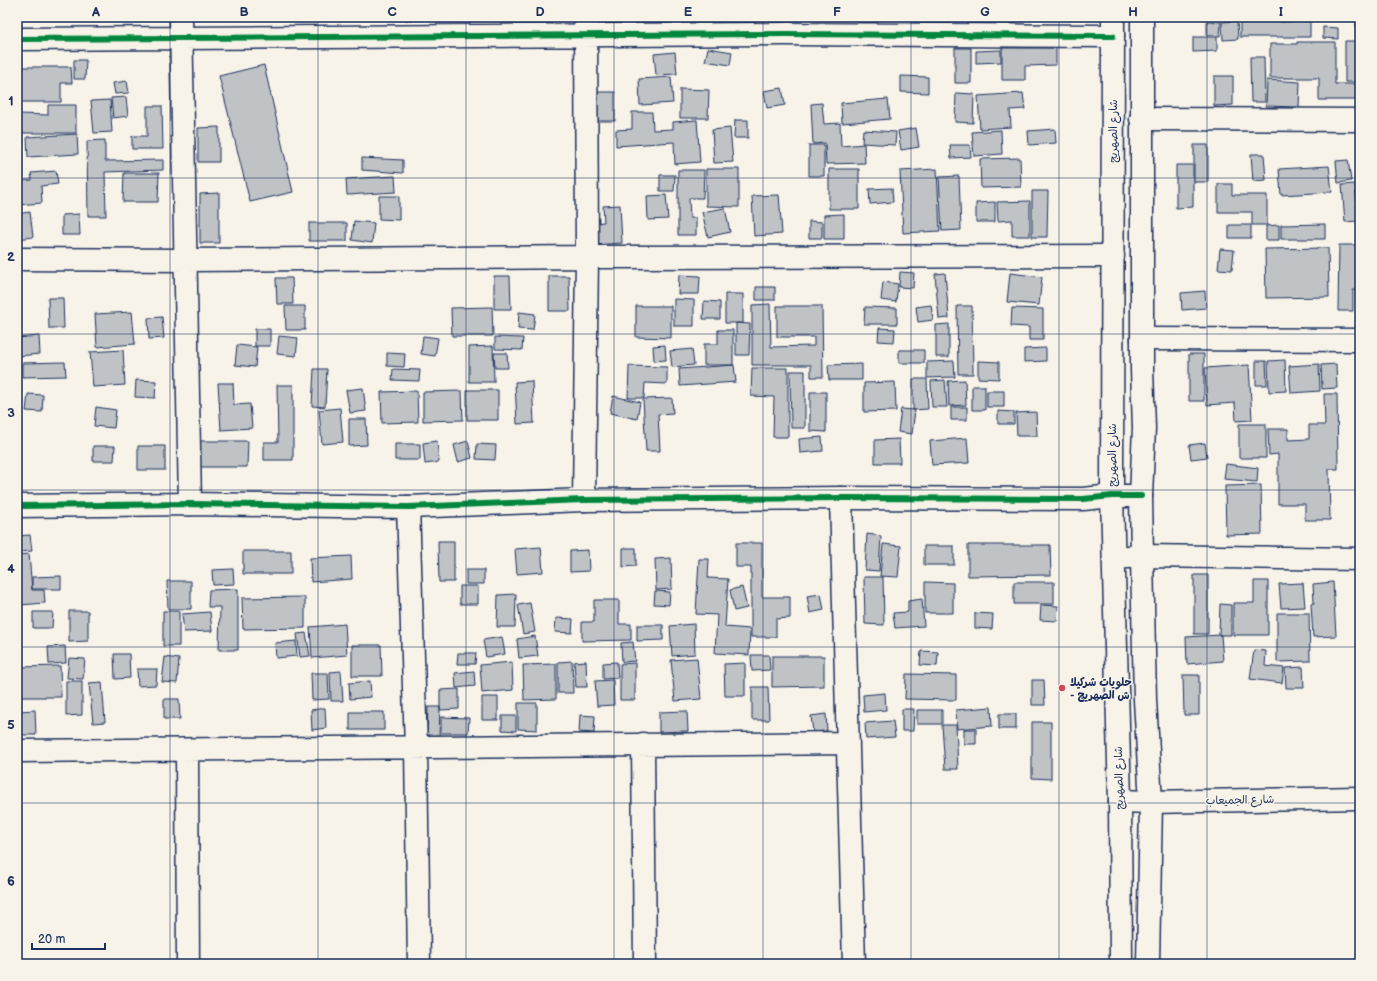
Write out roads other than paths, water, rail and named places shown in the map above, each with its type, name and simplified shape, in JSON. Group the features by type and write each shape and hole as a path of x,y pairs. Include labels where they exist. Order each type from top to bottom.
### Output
{"street":[{"path":"1142,17 1142,339 1144,428 1141,496 1145,700 1151,802 1148,964"},
{"path":"584,500 587,257 586,26"},
{"path":"17,39 181,27 586,26 800,34 1113,26"},
{"name":"شارع الصهريج","path":"1113,26 1112,496 1120,801 1121,964"},
{"path":"181,27 190,504"},
{"path":"1141,119 1360,120"},
{"path":"17,259 186,260 587,257 1113,256"},
{"path":"1142,339 1360,340"},
{"path":"17,506 190,504 408,506 584,500 841,498 1083,499 1112,496 1141,496"},
{"path":"841,498 854,964"},
{"path":"408,506 416,748 419,964"},
{"path":"1114,558 1142,556 1360,559"},
{"path":"17,751 848,743"},
{"path":"643,744 645,964"},
{"path":"187,750 188,964"},
{"name":"شارع الجميعاب","path":"1120,801 1151,802 1360,798"}],"place":[{"name":"حلويات شركيلا - ش الصهريج","path":"1062,688"}]}
